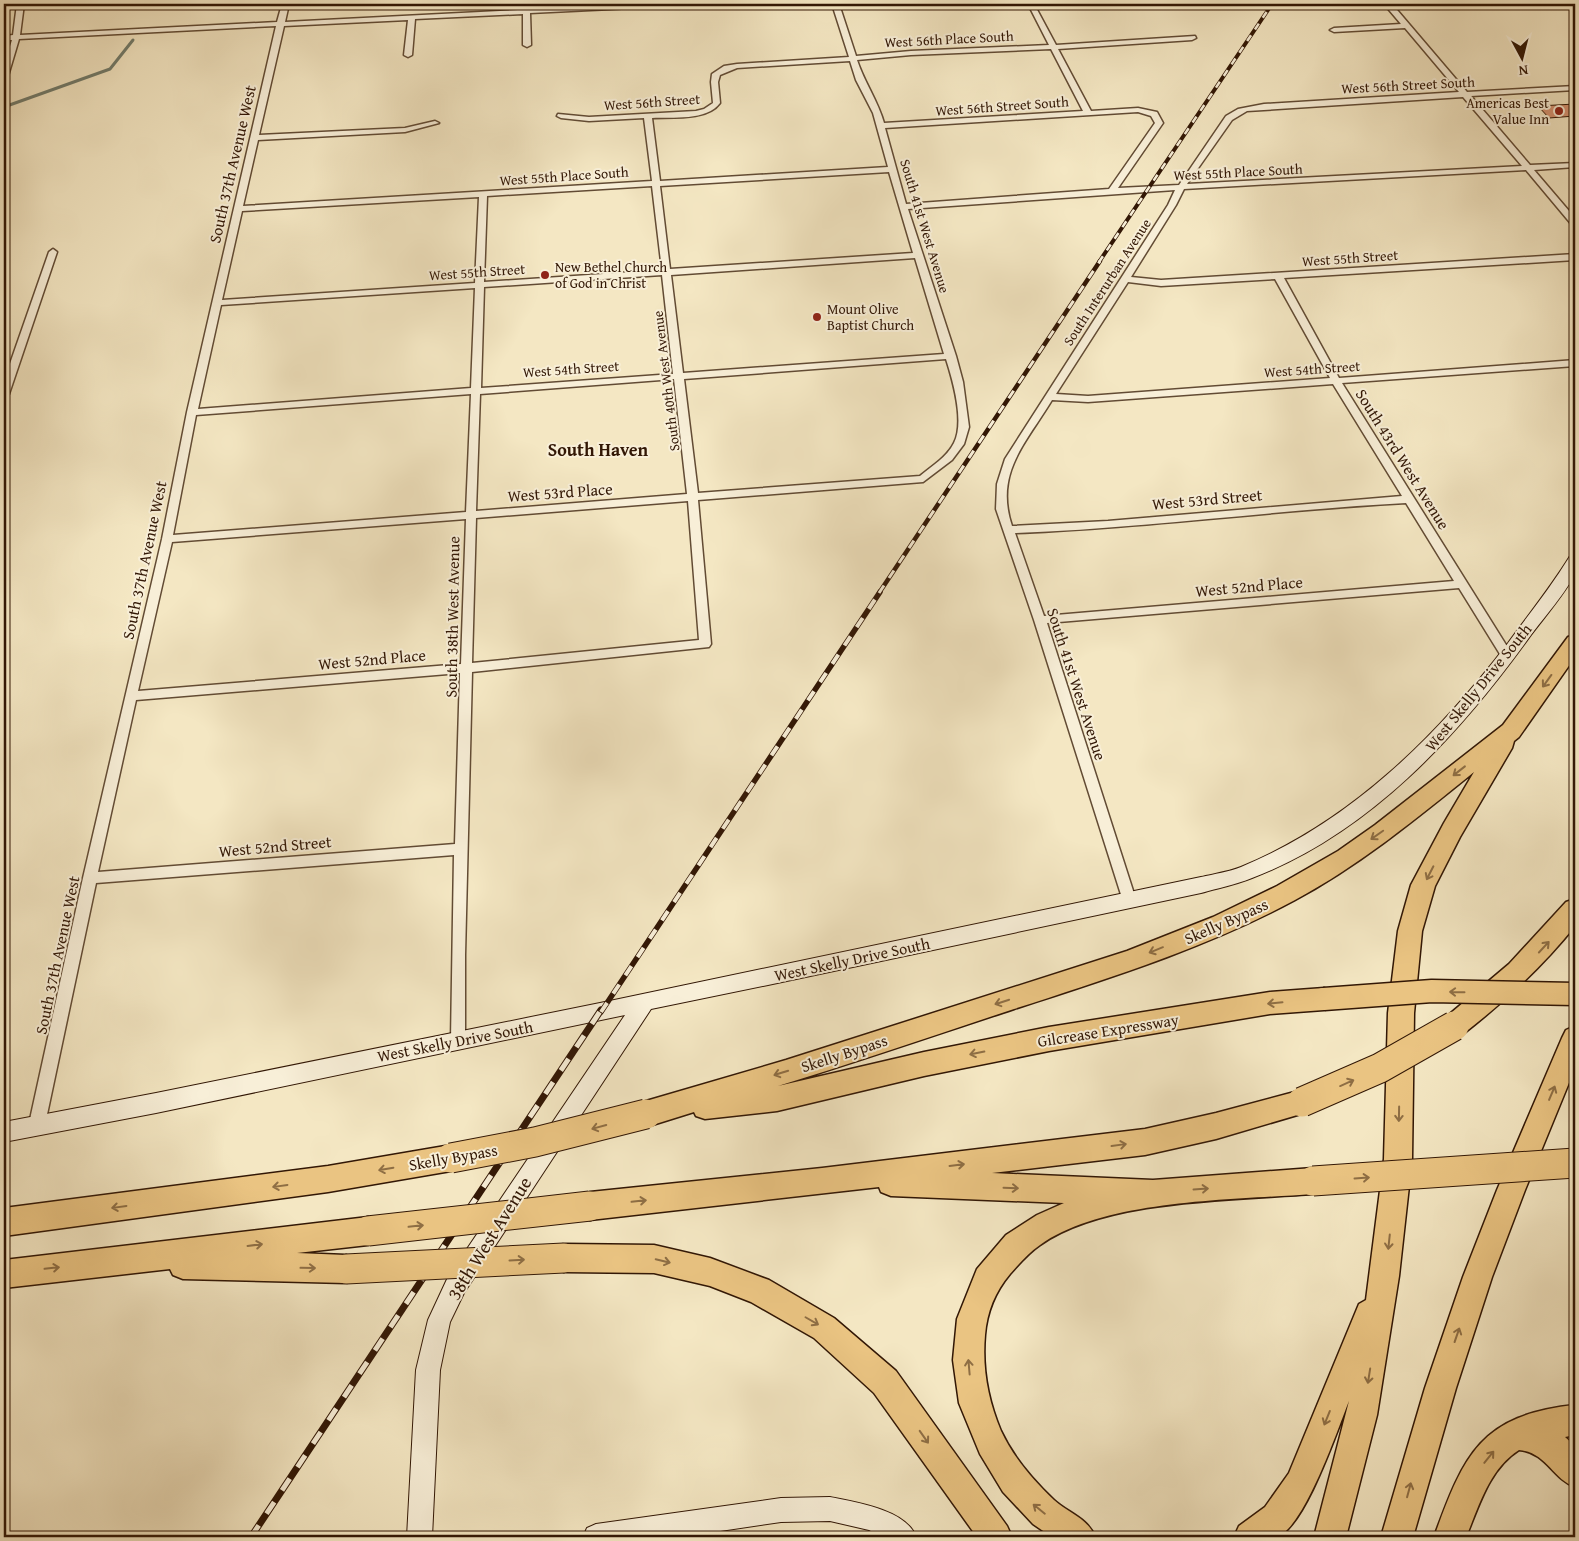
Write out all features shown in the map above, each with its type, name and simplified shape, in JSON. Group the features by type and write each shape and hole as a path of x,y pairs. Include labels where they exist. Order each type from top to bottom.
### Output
{"highway":[{"name":"Skelly Bypass","path":"4,1222 328,1179 535,1142 646,1114 786,1072 1132,960 1222,924 1286,893 1346,858 1383,832 1511,731 1575,642"},
{"path":"1330,1537 1362,1416 1385,1276 1398,1159 1402,1013 1410,931 1423,885 1452,830 1511,731"},
{"path":"4,1274 368,1231 822,1181 1145,1142 1216,1126 1302,1102 1389,1064 1454,1026 1483,1004 1525,966 1548,943 1575,909"},
{"name":"Gilcrease Expressway","path":"646,1114 777,1099 924,1064 1049,1039 1270,1003 1432,991 1575,994"},
{"path":"1397,1537 1412,1479 1457,1335 1508,1197 1575,1038"},
{"path":"822,1181 1152,1192 1575,1163"},
{"path":"1079,1537 1035,1506 1010,1477 994,1450 975,1404 968,1366 970,1328 978,1298 992,1271 1016,1245 1047,1224 1077,1212 1152,1192"},
{"path":"102,1263 346,1268 564,1258 654,1260 710,1272 759,1290 824,1328 885,1382 996,1537"},
{"path":"1250,1537 1276,1518 1300,1484 1385,1276"},
{"path":"1450,1537 1481,1468 1492,1452 1514,1434 1545,1425 1575,1420"},
{"path":"1514,1434 1526,1434 1553,1447 1566,1458 1575,1470"}],"street":[{"path":"4,76 16,38 20,4"},
{"name":"South 37th Avenue West","path":"37,1124 90,878 167,540 192,412 285,4"},
{"path":"4,38 412,17 431,13 526,11 576,6 673,4"},
{"name":"South 41st West Avenue","path":"835,4 860,80 869,96 881,126 903,207 958,382 964,427 959,444 948,458"},
{"path":"1031,4 1088,112"},
{"path":"1388,4 1575,223"},
{"path":"526,11 527,45"},
{"path":"408,56 412,17"},
{"path":"1334,30 1407,26"},
{"name":"West 56th Place South","path":"714,80 716,74 720,71 737,66 853,59 867,56 911,53 1054,47 1192,38"},
{"name":"West 56th Street","path":"561,116 589,119 696,113 711,110 716,106 718,100 714,80"},
{"name":"West 56th Street South","path":"1242,109 1575,88"},
{"name":"South Interurban Avenue","path":"1002,476 1021,440 1127,279 1172,206 1175,196 1229,118 1242,109"},
{"name":"West 56th Street South","path":"881,126 1088,112 1138,110 1154,114 1159,123 1112,191"},
{"name":"South 40th West Avenue","path":"648,116 680,376 693,499 704,644"},
{"path":"253,138 405,130 436,123"},
{"name":"West 55th Place South","path":"903,207 1112,191 1181,189 1575,165"},
{"name":"West 55th Place South","path":"238,209 892,169"},
{"name":"South 38th West Avenue","path":"458,1040 458,955 470,515 483,195"},
{"path":"4,394 53,252"},
{"name":"West 55th Street","path":"217,303 919,255"},
{"name":"West 55th Street","path":"1127,279 1161,283 1575,257"},
{"name":"South 43rd West Avenue","path":"1278,276 1336,381 1507,656"},
{"name":"West 54th Street","path":"192,412 951,356"},
{"name":"West 54th Street","path":"1050,397 1088,399 1575,363"},
{"name":"West 53rd Place","path":"167,540 923,479 948,458"},
{"name":"South 41st West Avenue","path":"1002,476 1000,497 1007,530 1040,620 1129,900"},
{"name":"West 53rd Street","path":"1007,530 1357,502 1410,500"},
{"name":"West Skelly Drive South","path":"4,1132 37,1124 156,1103 600,1012 645,1001 1201,886 1246,873 1308,842 1341,822 1368,803 1424,754 1457,719 1507,656 1575,560"},
{"name":"West 52nd Place","path":"1040,620 1461,584"},
{"name":"West 52nd Place","path":"131,696 467,668 704,644"},
{"name":"West 52nd Street","path":"90,878 462,849"},
{"name":"38th West Avenue","path":"420,1537 428,1370 439,1320 456,1284 645,1001"},
{"path":"596,1537 781,1510 830,1509 874,1518 904,1537"}],"building":[{"name":"Americas Best Value Inn","path":"1575,104 1575,116 1549,118 1538,106"}],"waterway":[{"path":"4,107 110,69 133,40"}],"railway":[{"path":"1099,262 1272,4"},
{"path":"879,593 1100,261"},
{"path":"601,1012 880,592"},
{"path":"251,1537 601,1010"}],"place":[{"name":"Americas Best Value Inn","path":"1559,111"},
{"name":"New Bethel Church of God in Christ","path":"545,275"},
{"name":"Mount Olive Baptist Church","path":"817,317"}],"district":[{"name":"South Haven","path":"598,449"}]}
